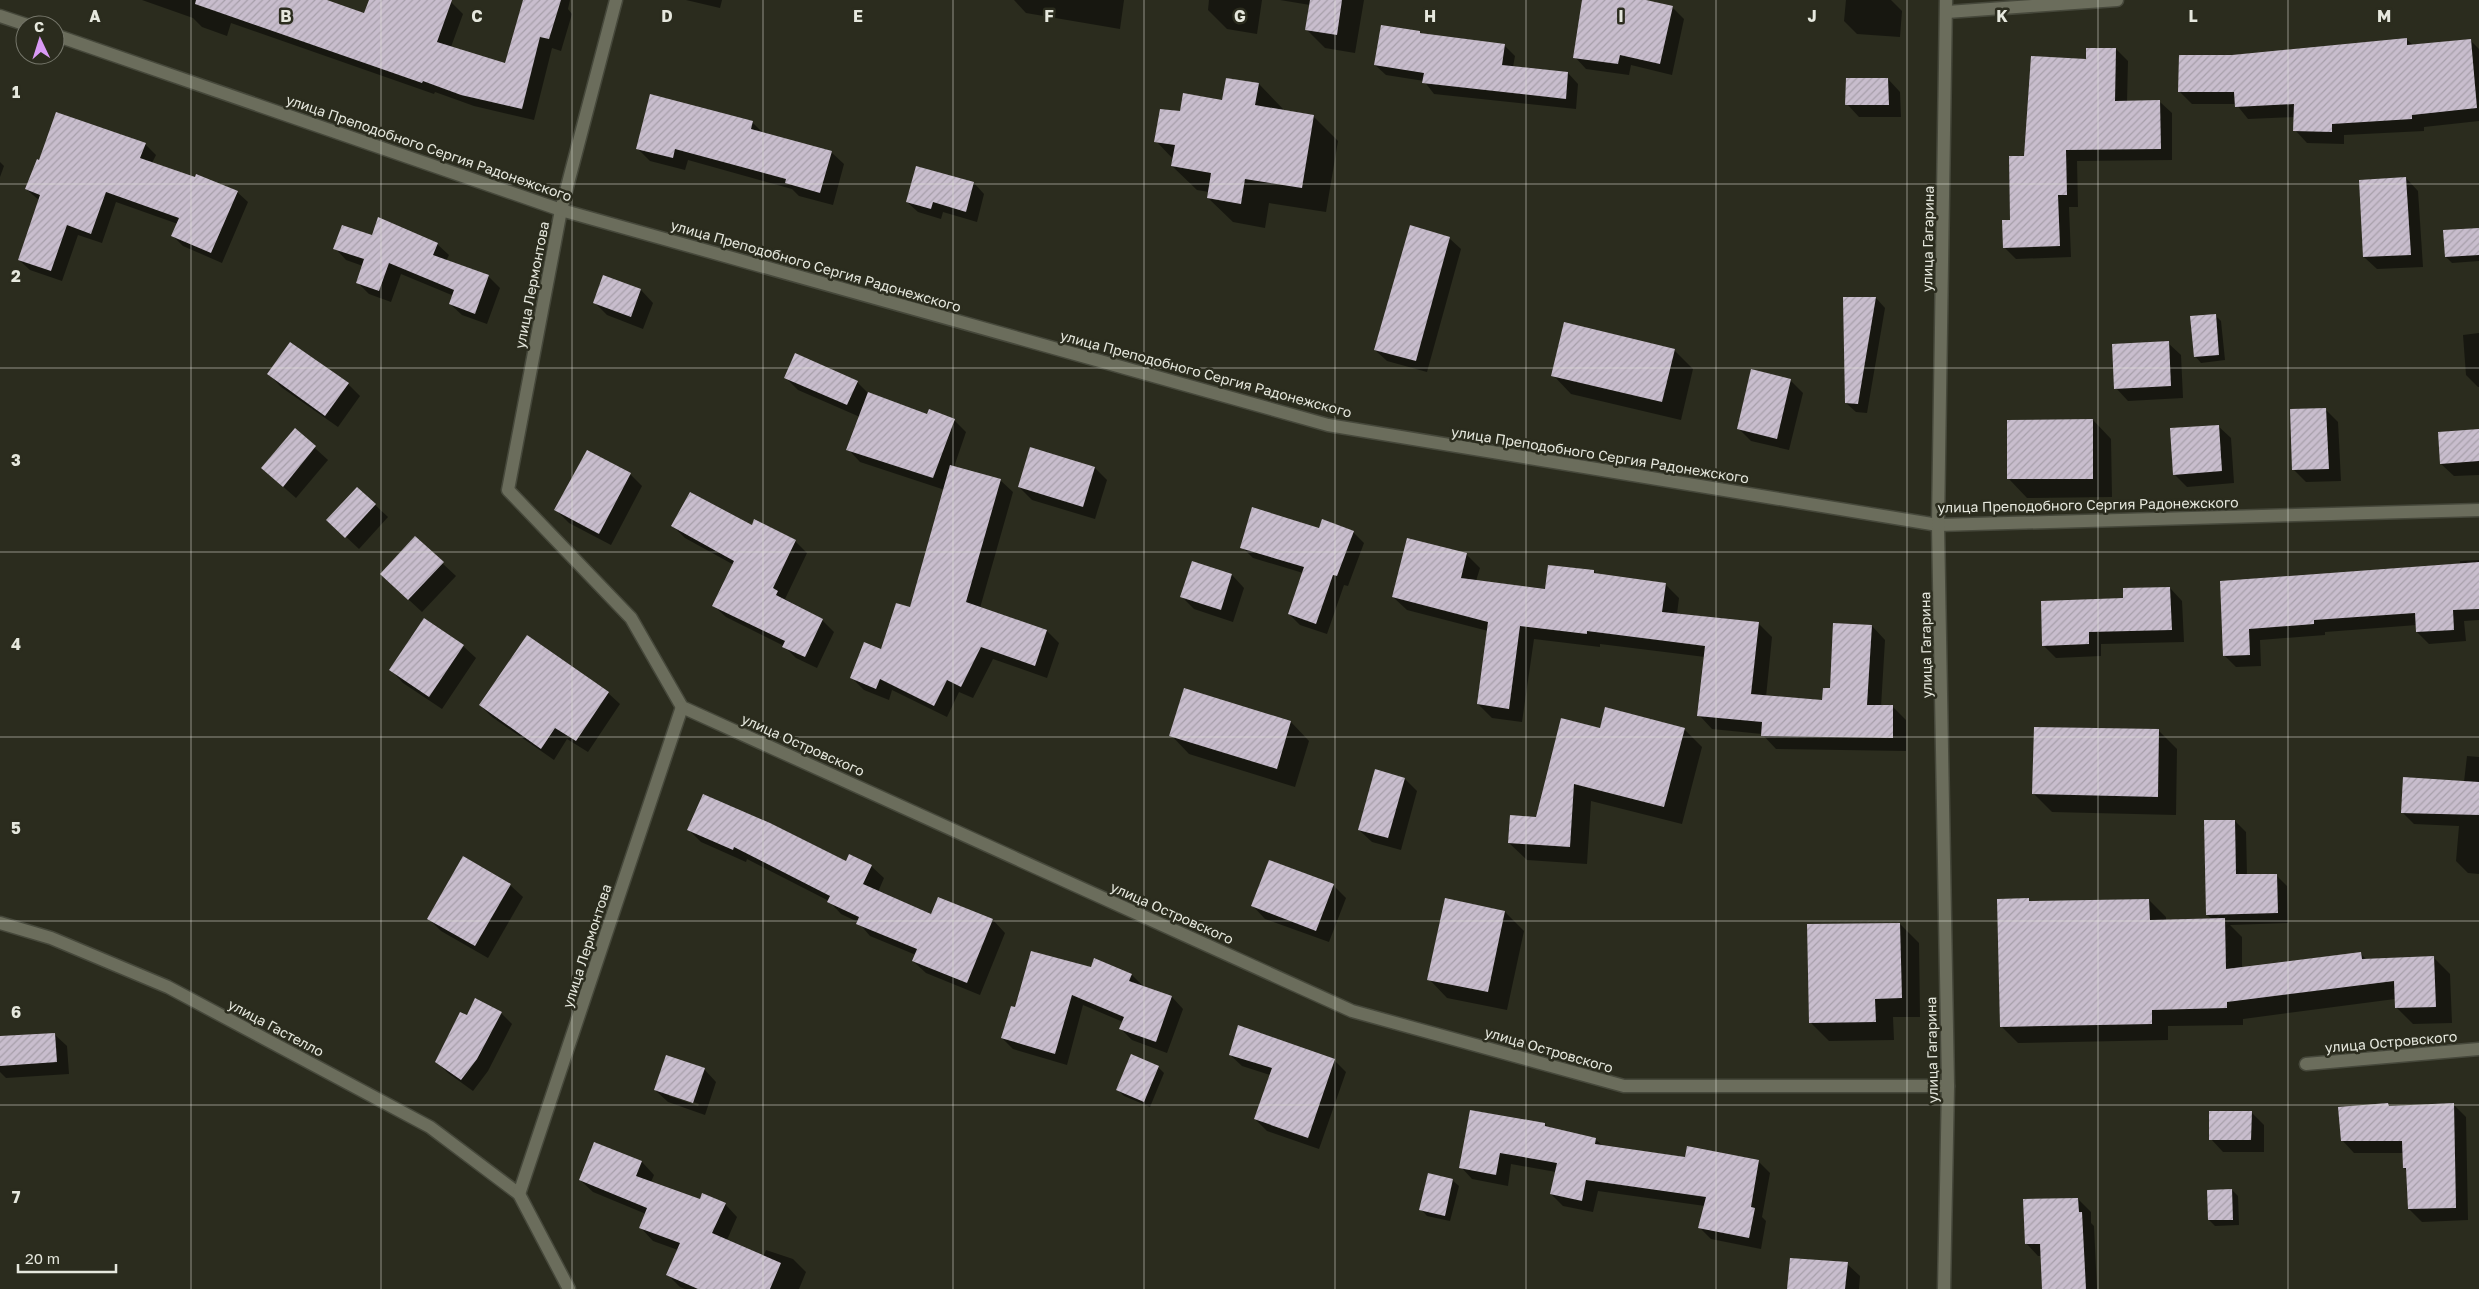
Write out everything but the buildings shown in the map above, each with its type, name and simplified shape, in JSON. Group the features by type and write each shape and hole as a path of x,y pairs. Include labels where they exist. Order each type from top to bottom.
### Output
{"street":[{"name":"улица Лермонтова","path":"519,1194 682,707 632,618 508,490 561,210 616,0"},
{"path":"1946,6 2117,0"},
{"name":"улица Гагарина","path":"1944,1289 1948,1086 1938,526 1946,6"},
{"path":"0,16 15,21"},
{"name":"улица Преподобного Сергия Радонежского","path":"65,38 561,210 1328,425 1938,526 2479,510"},
{"name":"улица Островского","path":"682,707 1352,1011 1624,1086 1948,1086"},
{"name":"улица Гастелло","path":"0,923 51,938 168,988 430,1127 519,1194"},
{"name":"улица Островского","path":"2306,1064 2479,1049"},
{"path":"519,1194 569,1289"}]}
